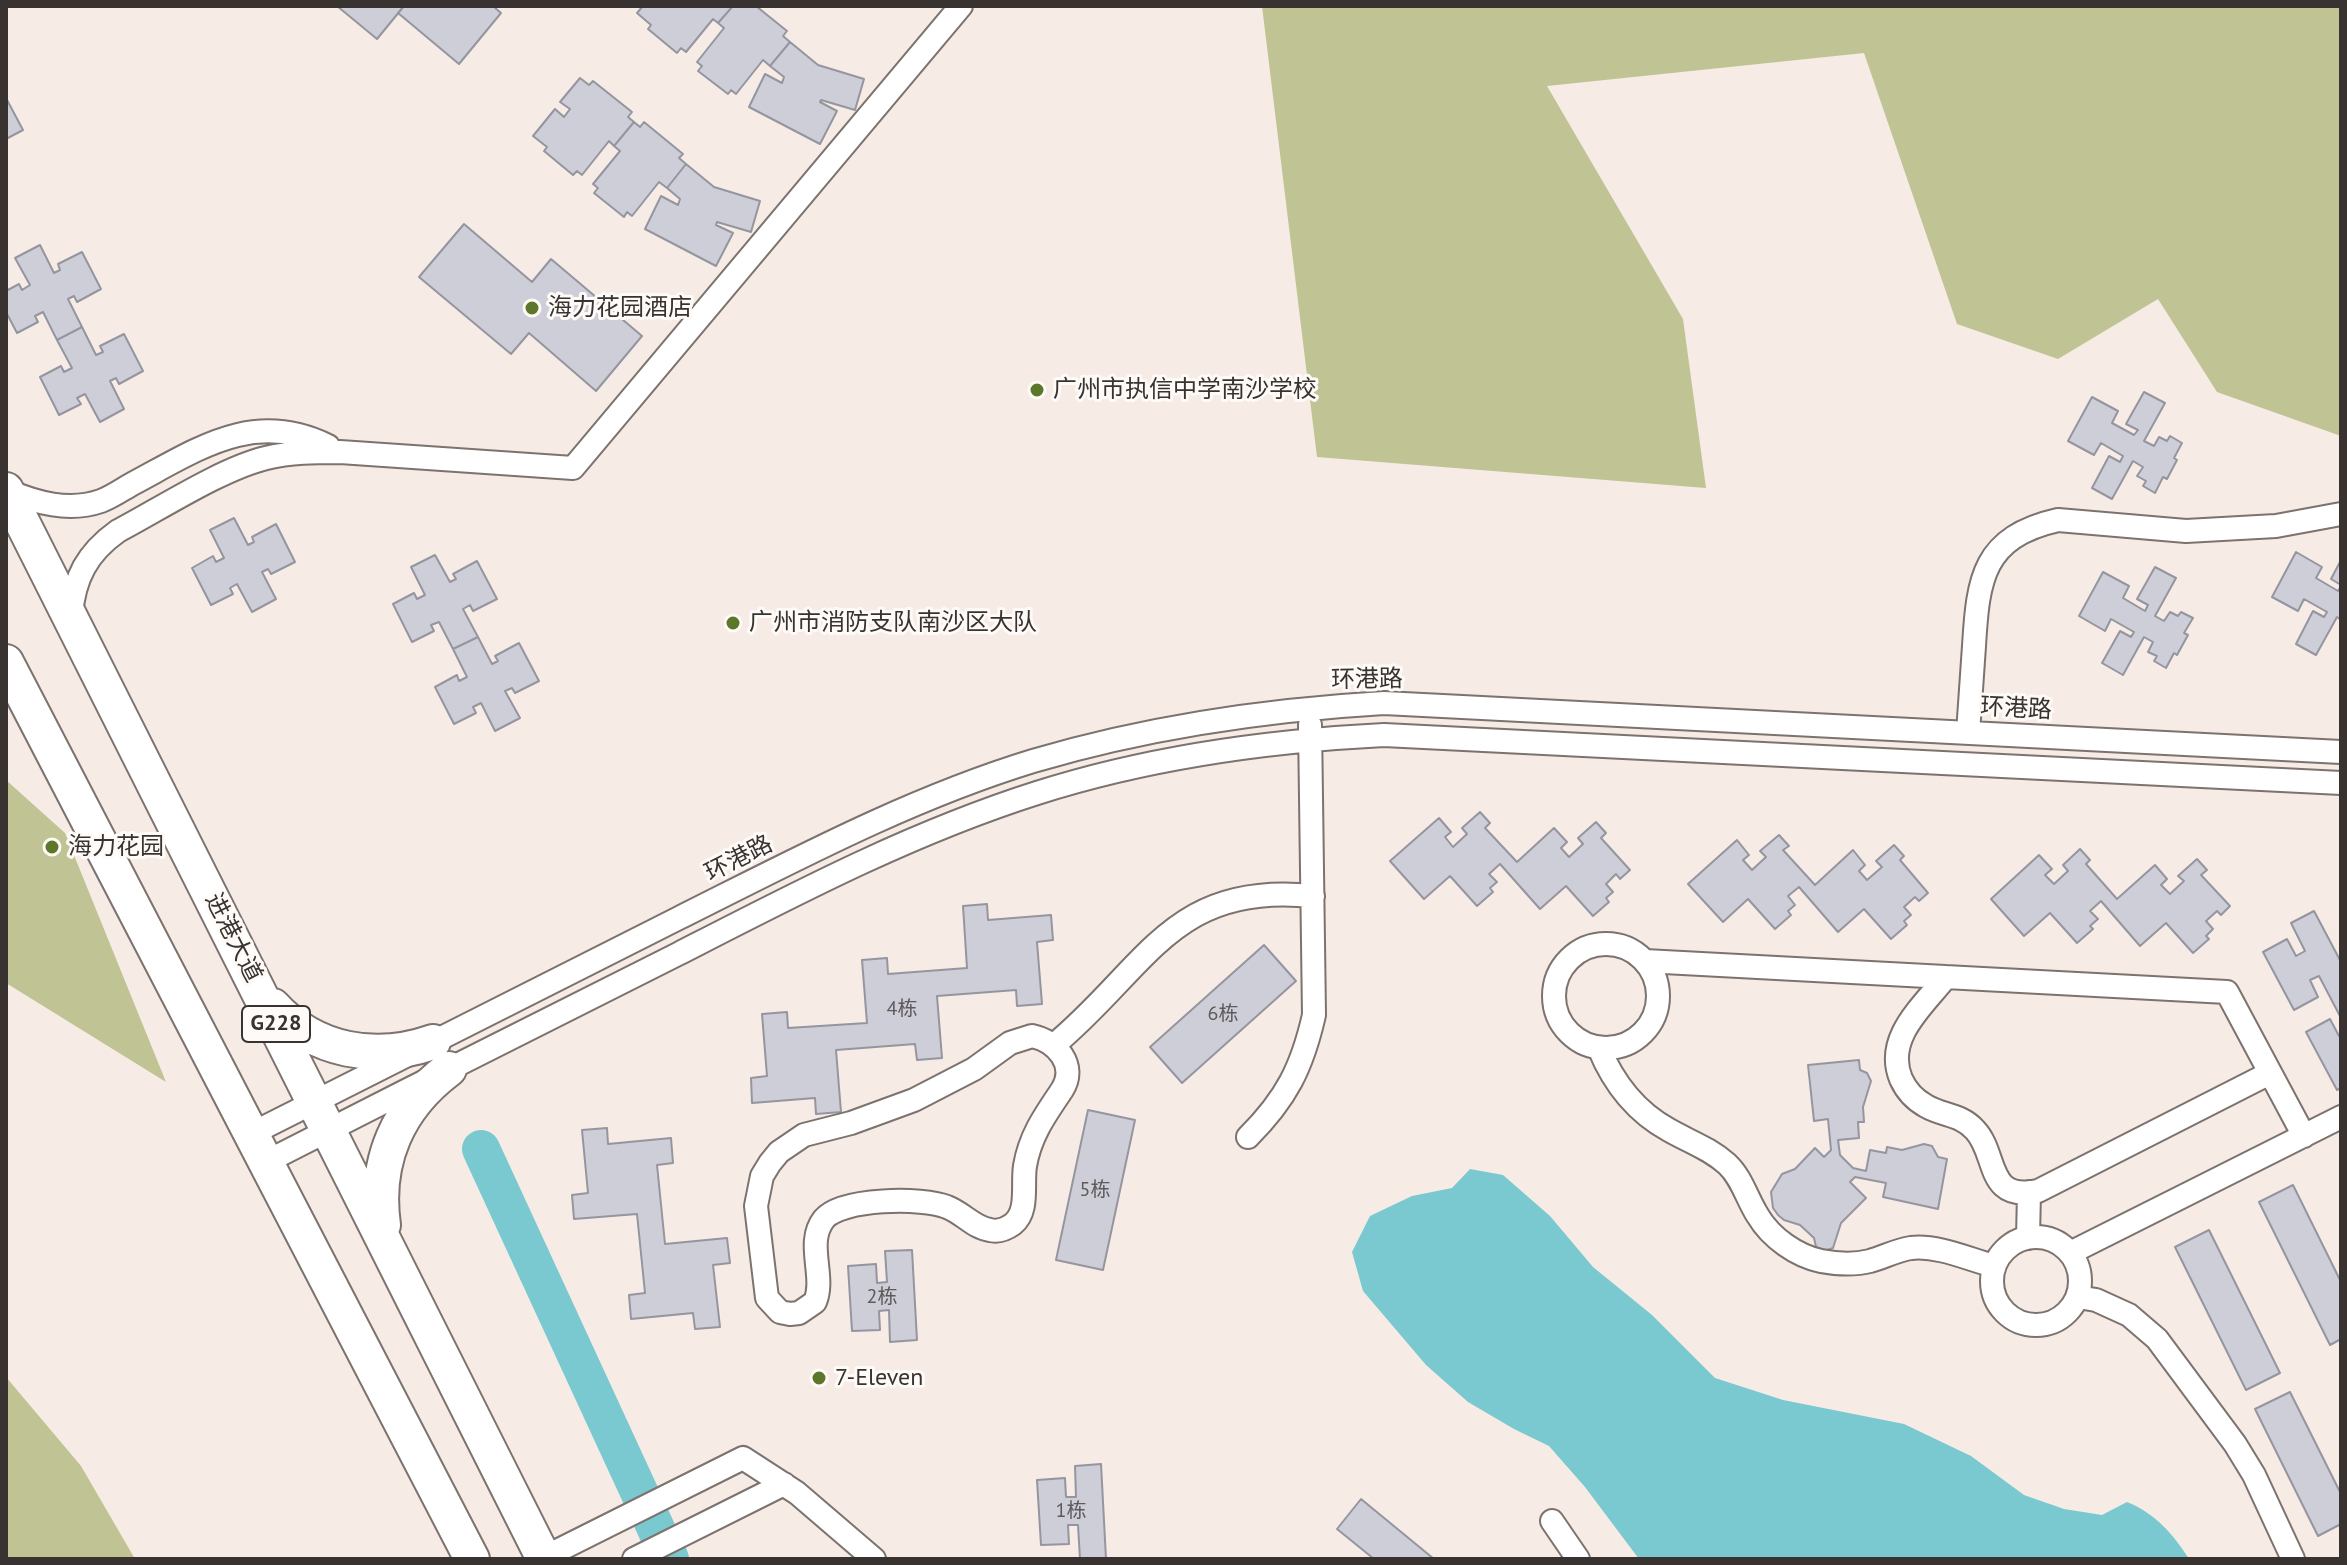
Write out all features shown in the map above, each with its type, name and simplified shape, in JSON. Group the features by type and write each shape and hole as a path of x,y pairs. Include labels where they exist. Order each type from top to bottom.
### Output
{"highway":[{"name":"进港大道","path":"6,490 544,1558"},
{"name":"G228","path":"6,662 472,1559"},
{"path":"253,979 263,995 289,1022 338,1048 376,1053 454,1049"},
{"path":"396,1263 380,1208 382,1169 394,1131 454,1049"}],"street":[{"path":"71,615 72,595 78,576 101,543 228,472 264,458 302,452 340,452 573,468 961,6"},
{"path":"6,490 28,500 52,505 77,506 101,501 211,442 237,433 264,430 290,432 340,452"},
{"path":"1968,733 1977,595 1992,559 2005,544 2021,533 2039,524 2058,520 2142,529 2201,530 2276,526 2341,514"},
{"name":"环港路","path":"258,1148 454,1049 850,833 974,781 1074,750 1146,732 1310,708 1384,703 2341,752"},
{"path":"1248,1137 1273,1112 1292,1083 1306,1050 1314,1015 1310,708"},
{"name":"环港路","path":"258,1148 454,1049 876,854 1040,792 1210,752 1311,739 1384,735 2341,783"},
{"path":"1054,1045 1101,1003 1154,944 1193,915 1239,897 1263,894 1313,896"},
{"path":"1599,943 1624,946 1645,961 1657,983 1657,1009 1652,1020 1635,1039 1612,1048 1599,1048 1576,1039 1559,1020 1553,996 1559,971 1576,952 1599,943"},
{"path":"1645,961 2227,992 2304,1136"},
{"path":"1946,977 1905,1028 1897,1051 1900,1075 1912,1096 1921,1104 1954,1115 1972,1126 1984,1142 1992,1171 2012,1190 2029,1192 2046,1187 2270,1073"},
{"path":"1032,1036 1054,1045 1066,1065 1067,1076 1063,1088 1044,1114 1030,1146 1024,1175 1024,1204 1020,1216 1011,1226 999,1231 987,1230 955,1210 932,1202 845,1206 833,1211 817,1230 815,1243 819,1284 815,1302 808,1309 790,1314 773,1306 764,1289 756,1206 762,1176 779,1152 804,1135 873,1116 924,1096 974,1069 1020,1038 1032,1036"},
{"path":"1599,1048 1614,1079 1635,1105 1668,1130 1713,1151 1734,1170 1759,1218 1775,1236 1795,1251 1818,1260 1843,1264 1867,1262 1909,1248 1928,1248 1994,1266"},
{"path":"2070,1253 2341,1117"},
{"path":"2028,1238 2029,1192"},
{"path":"2028,1238 2051,1239 2070,1253 2079,1273 2078,1297 2065,1315 2044,1325 2021,1323 2002,1310 1992,1289 1994,1266 2007,1248 2028,1238"},
{"path":"2078,1297 2096,1300 2129,1315 2157,1339 2241,1454 2269,1504 2293,1559"},
{"path":"544,1558 743,1458 784,1484 874,1559"},
{"path":"634,1559 784,1484"},
{"path":"1552,1521 1578,1559"}],"green space":[{"path":"1262,6 2341,6 2341,436 2217,392 2158,299 2058,359 1957,324 1864,53 1547,86 1683,319 1706,488 1317,457"},
{"path":"6,780 65,833 166,1082 6,983"},
{"path":"6,1377 81,1466 135,1559 6,1559"}],"water":[{"path":"1470,1169 1503,1175 1550,1216 1593,1267 1652,1315 1715,1378 1783,1400 1904,1424 1971,1456 2024,1495 2064,1509 2102,1515 2127,1502 2147,1512 2163,1526 2189,1559 1639,1559 1585,1487 1549,1446 1468,1402 1426,1365 1363,1291 1352,1252 1370,1216 1412,1196 1452,1188"}],"building":[{"path":"337,6 404,6 377,39"},
{"path":"404,6 493,6 501,13 459,64 398,13"},
{"path":"643,6 733,6 718,23 713,19 686,52 681,48 677,53 648,29 651,25 637,13"},
{"path":"733,6 756,6 787,31 783,36 790,42 770,66 763,60 736,94 731,90 728,94 698,71 702,66 697,62 724,28 718,23"},
{"path":"790,42 818,65 864,79 855,110 821,100 837,111 820,144 749,107 765,74 782,83 784,77 770,66"},
{"path":"580,78 589,85 593,81 632,112 628,117 634,122 614,146 609,141 582,175 577,171 573,175 544,151 547,147 533,136 555,109 564,117 570,109 560,102"},
{"path":"6,98 23,130 6,139"},
{"path":"634,122 640,127 644,122 683,154 679,158 686,164 667,188 659,182 632,216 627,212 624,217 594,193 598,188 593,184 620,151 614,146"},
{"path":"686,164 714,187 760,201 751,232 717,222 716,225 733,233 716,266 645,229 661,196 678,205 680,199 667,188"},
{"name":"海力花园酒店","path":"464,224 532,282 551,259 642,336 596,391 529,333 511,354 419,277"},
{"path":"40,245 54,273 60,270 58,264 82,252 101,289 77,302 74,296 68,299 82,327 57,340 43,312 35,316 38,322 17,333 6,312 6,291 19,284 22,290 30,285 15,258"},
{"path":"82,327 96,355 103,352 100,346 124,334 143,371 119,384 116,378 110,381 124,409 100,422 85,394 77,398 81,404 59,415 40,377 61,366 64,372 72,368 57,340"},
{"path":"2144,392 2165,403 2144,441 2154,446 2159,437 2167,441 2170,436 2182,443 2174,458 2177,460 2155,493 2143,486 2146,481 2137,476 2143,467 2133,461 2112,499 2092,488 2109,456 2120,462 2123,456 2101,443 2094,455 2068,441 2092,397 2118,411 2112,423 2134,435 2138,430 2126,424"},
{"path":"234,518 248,545 254,542 252,537 276,524 295,562 271,574 268,569 262,572 276,599 252,612 237,584 230,588 233,594 211,605 192,568 213,556 216,562 224,558 210,530"},
{"path":"2296,552 2322,567 2316,578 2338,591 2341,586 2341,620 2337,617 2316,655 2296,644 2313,611 2324,617 2327,612 2304,599 2298,611 2272,597"},
{"path":"435,555 450,582 456,579 453,574 477,561 497,599 473,611 470,605 463,609 478,637 453,649 439,622 431,625 434,631 412,642 393,604 414,593 417,599 425,595 411,567"},
{"path":"2341,560 2341,585 2331,579"},
{"path":"2155,567 2176,578 2155,616 2164,621 2170,612 2178,616 2181,612 2193,618 2184,633 2188,635 2166,668 2154,661 2157,656 2148,652 2153,642 2144,637 2123,675 2102,663 2120,631 2131,637 2134,632 2111,619 2105,631 2079,616 2103,572 2129,586 2123,598 2145,611 2148,605 2137,599"},
{"path":"478,637 492,664 498,661 495,656 519,643 539,681 515,693 512,688 505,691 520,718 495,731 481,703 473,707 476,713 454,724 435,687 457,675 459,681 467,677 453,649"},
{"path":"1480,812 1490,823 1485,828 1517,862 1554,828 1567,842 1561,848 1569,857 1583,844 1578,838 1596,822 1606,833 1601,838 1630,870 1620,879 1616,874 1606,884 1613,892 1606,898 1609,902 1593,916 1566,886 1540,909 1500,864 1489,874 1497,882 1490,888 1493,892 1477,906 1450,876 1424,899 1390,861 1439,818 1451,832 1445,837 1453,847 1467,834 1462,828"},
{"path":"1779,835 1789,846 1783,850 1815,885 1853,850 1865,865 1859,871 1867,880 1882,867 1876,861 1894,845 1904,856 1900,860 1928,893 1919,901 1915,897 1904,907 1911,915 1904,921 1907,925 1891,939 1864,909 1838,932 1799,887 1788,896 1795,905 1788,911 1791,915 1775,929 1748,899 1723,922 1688,884 1737,840 1749,855 1743,860 1752,870 1766,857 1760,851"},
{"path":"2080,849 2090,860 2086,864 2117,899 2155,865 2167,879 2161,885 2170,894 2184,881 2178,876 2197,859 2207,870 2201,875 2230,906 2221,915 2217,911 2206,921 2213,929 2206,936 2209,939 2193,953 2166,923 2140,946 2101,901 2090,911 2098,919 2090,926 2093,929 2077,943 2050,913 2024,936 1991,899 2039,855 2052,869 2045,875 2054,884 2068,871 2063,865"},
{"path":"987,904 988,920 1051,915 1053,940 1037,942 1042,1004 1017,1006 1016,990 937,996 942,1058 917,1060 915,1044 836,1050 841,1112 816,1114 815,1098 752,1103 751,1078 767,1076 762,1014 787,1012 788,1028 867,1023 862,960 887,958 888,974 967,968 963,906"},
{"path":"2314,911 2341,962 2341,1018 2319,976 2310,980 2318,997 2294,1010 2263,952 2287,939 2296,956 2305,951 2291,923"},
{"path":"1264,945 1296,981 1182,1083 1150,1047"},
{"path":"2330,1019 2339,1036 2341,1034 2341,1088 2337,1090 2306,1032"},
{"path":"1859,1060 1860,1070 1867,1073 1871,1081 1863,1107 1864,1122 1858,1122 1859,1138 1838,1140 1840,1155 1853,1168 1866,1171 1870,1150 1886,1153 1887,1147 1902,1150 1924,1144 1932,1146 1938,1157 1947,1159 1938,1209 1883,1197 1886,1183 1855,1177 1850,1182 1866,1198 1841,1223 1833,1248 1824,1251 1816,1247 1814,1238 1800,1225 1778,1215 1773,1208 1771,1192 1782,1174 1795,1169 1815,1148 1824,1157 1831,1150 1828,1119 1814,1121 1808,1065"},
{"path":"1088,1110 1135,1120 1103,1270 1056,1260"},
{"path":"607,1128 608,1144 671,1138 673,1163 657,1165 665,1244 727,1238 730,1263 713,1265 720,1327 695,1329 693,1313 631,1319 629,1295 645,1293 637,1214 574,1219 572,1195 588,1193 582,1130"},
{"path":"2293,1185 2341,1282 2341,1339 2330,1345 2259,1202"},
{"path":"2209,1230 2280,1373 2246,1390 2175,1247"},
{"path":"912,1250 917,1340 890,1342 889,1310 879,1311 880,1330 852,1331 848,1266 876,1264 877,1283 887,1282 885,1251"},
{"path":"2290,1392 2341,1494 2341,1524 2318,1536 2255,1409"},
{"path":"1101,1464 1106,1559 1080,1559 1078,1525 1068,1525 1069,1544 1041,1545 1037,1480 1065,1478 1066,1497 1076,1497 1075,1466"},
{"path":"1361,1499 1434,1559 1374,1559 1337,1529"}],"waterway":[{"path":"481,1149 670,1559"}],"place":[{"name":"海力花园酒店","path":"532,308"},
{"name":"广州市执信中学南沙学校","path":"1037,390"},
{"name":"广州市消防支队南沙区大队","path":"733,623"},
{"name":"海力花园","path":"52,847"},
{"name":"7-Eleven","path":"819,1378"}]}
